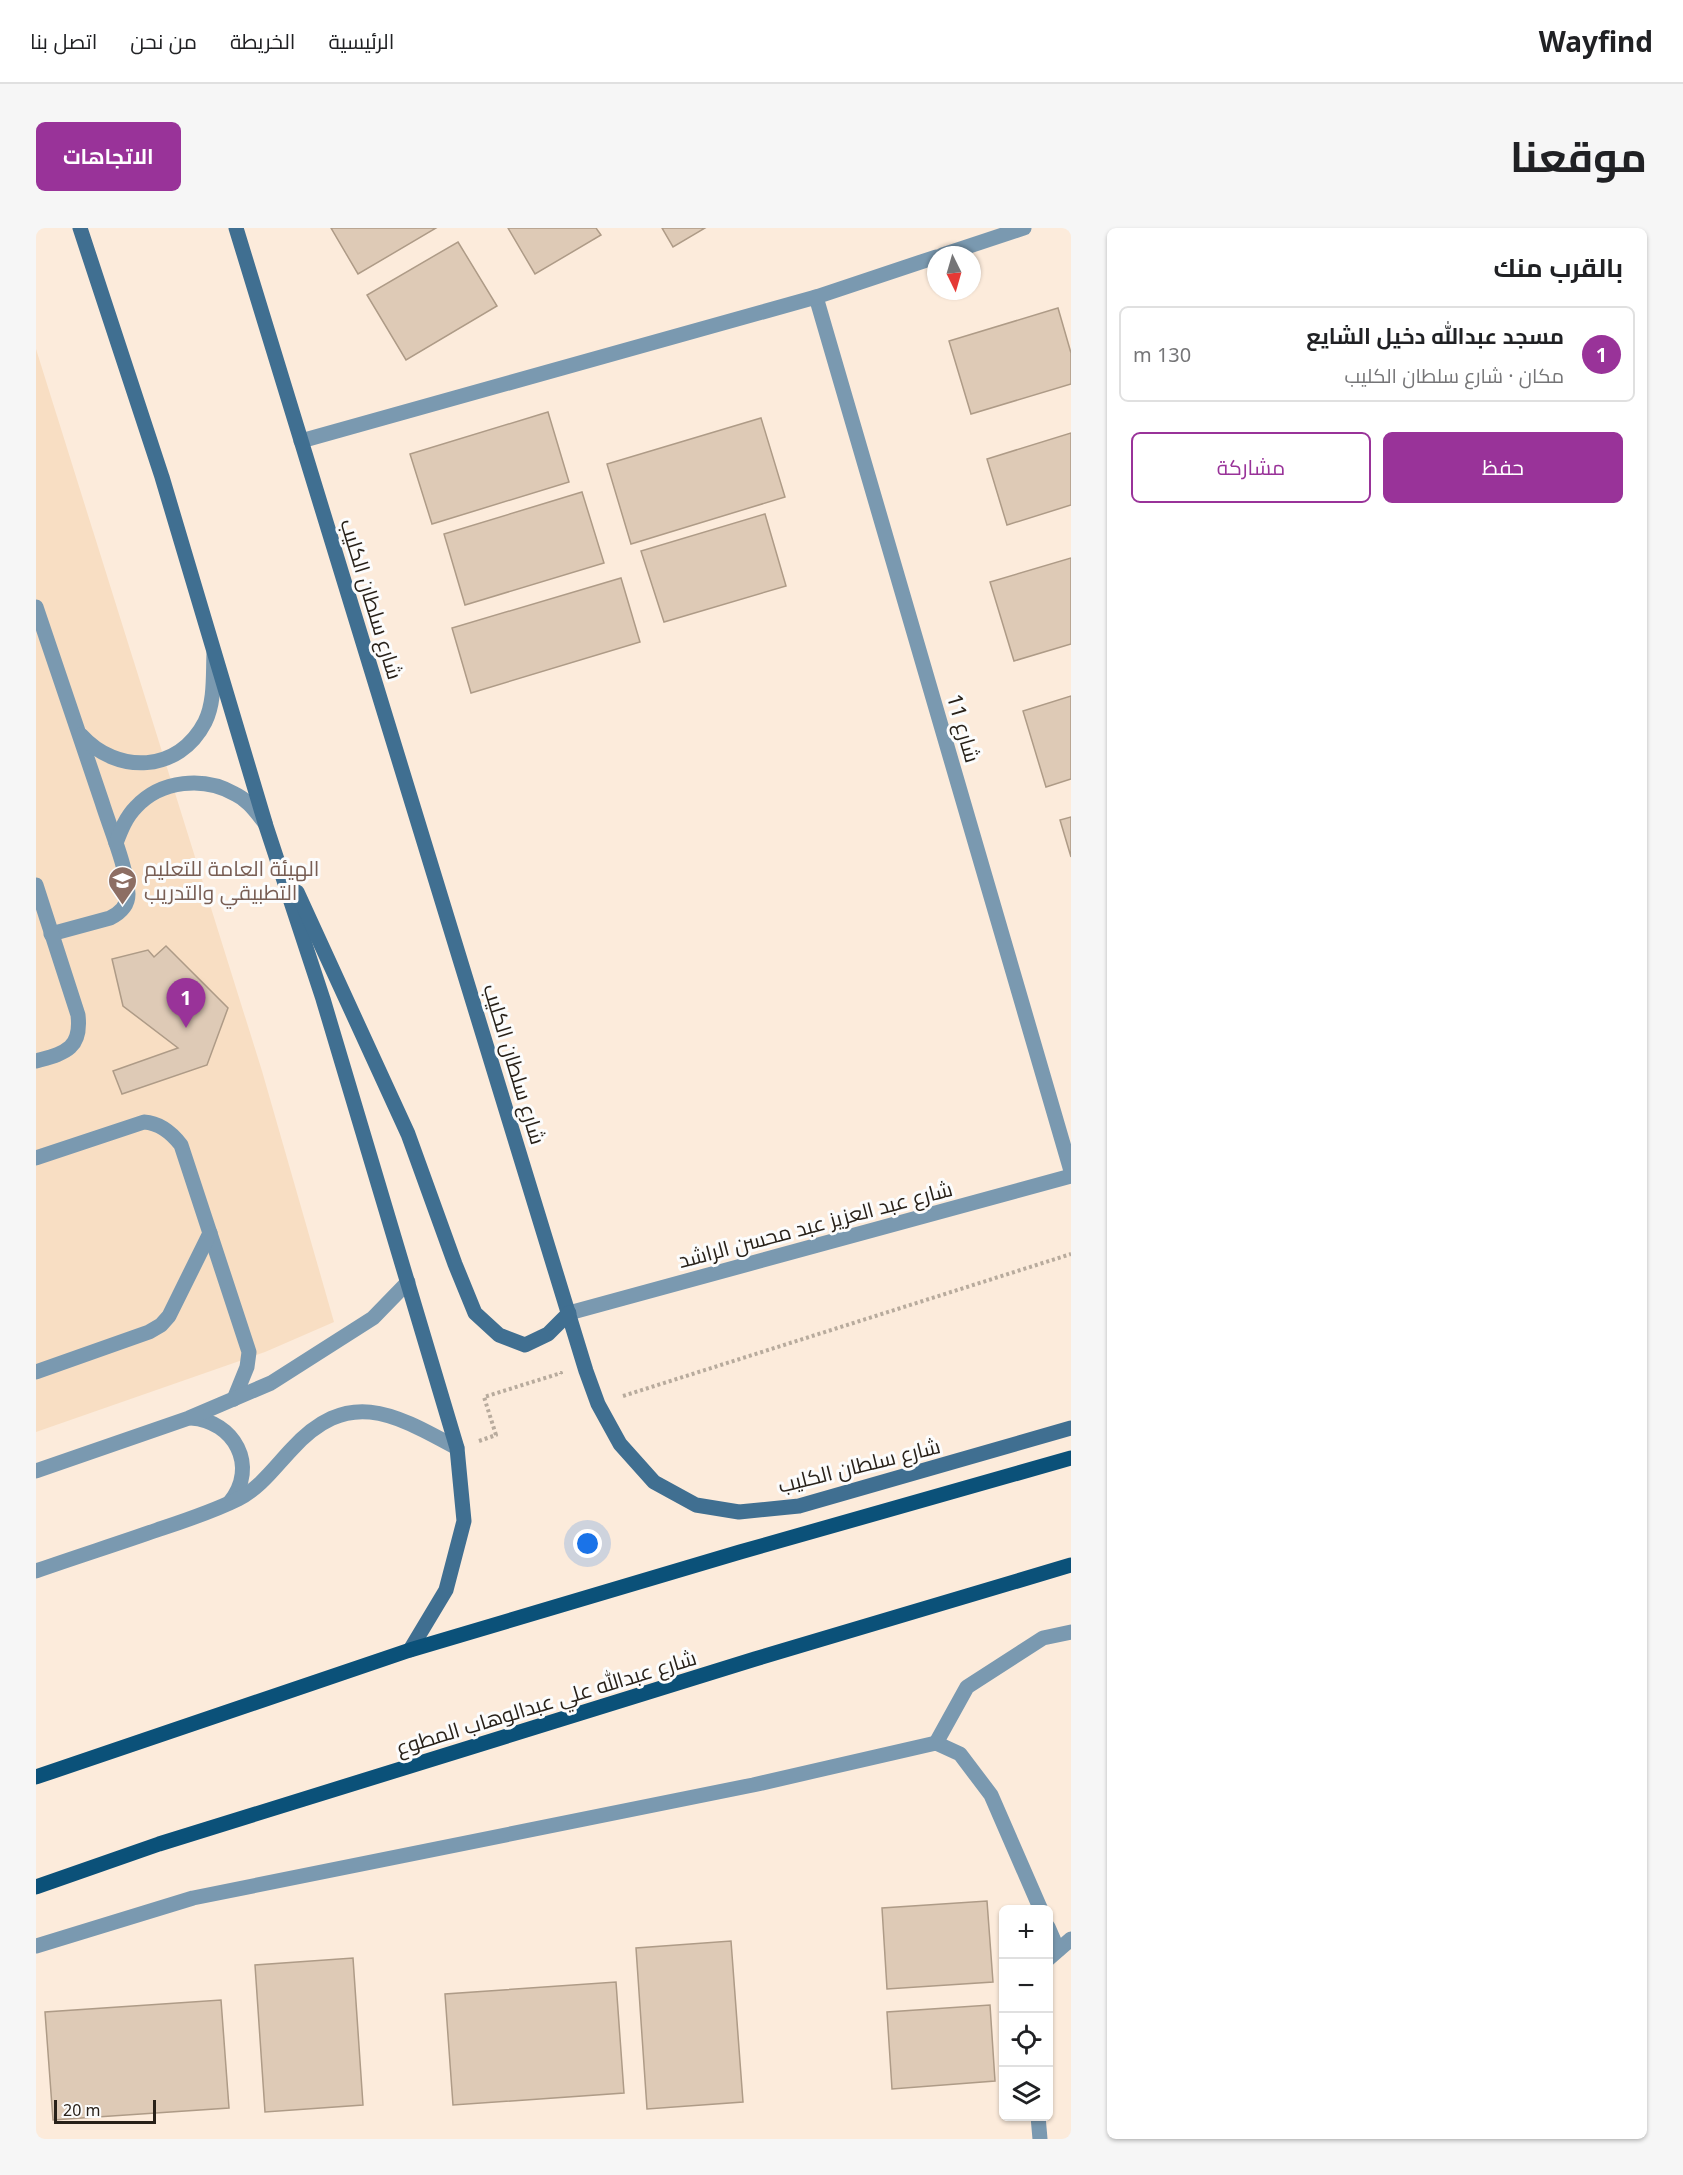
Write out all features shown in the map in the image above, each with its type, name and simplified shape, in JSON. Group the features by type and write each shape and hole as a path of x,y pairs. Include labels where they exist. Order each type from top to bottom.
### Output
{"main road":[{"path":"36,1777 410,1650 740,1552 1071,1458"},
{"name":"شارع عبدالله علي عبدالوهاب المطوع","path":"36,1887 170,1841 744,1662 1071,1565"}],"street":[{"path":"80,228 162,477 266,826 323,999 457,1448 464,1521 446,1590 410,1650"},
{"name":"شارع سلطان الكليب","path":"236,228 569,1313 598,1404 620,1444 654,1482 696,1505 739,1512 799,1506 1071,1428"},
{"path":"969,246 1024,228"},
{"path":"301,441 816,297 927,260"},
{"name":"شارع 11","path":"816,297 1071,1174"},
{"path":"36,607 116,843 128,896 119,914 51,934"},
{"path":"79,733 92,747 108,757 126,763 146,764 165,759 181,750 195,737 206,721 211,702 214,650"},
{"path":"116,843 124,823 137,806 154,793 174,785 195,782 217,785 237,794 253,808 266,826 408,1134 475,1313 499,1335 525,1345 548,1334 569,1313"},
{"path":"36,885 78,1015 79,1027 72,1047 36,1061"},
{"path":"36,1158 144,1122 152,1123 172,1133 181,1145 249,1352 248,1367 234,1399"},
{"name":"شارع عبد العزيز عبد محسن الراشد","path":"569,1313 1071,1174"},
{"path":"36,1372 148,1332 161,1325 169,1316 210,1233"},
{"path":"36,1471 189,1418 271,1383 373,1318 408,1282"},
{"path":"36,1571 228,1504 256,1487 314,1428 340,1415 378,1412 402,1419 457,1448"},
{"path":"189,1418 211,1421 229,1434 236,1443 243,1464 242,1475 235,1496 228,1504"},
{"path":"936,1743 967,1687 1043,1638 1071,1632"},
{"path":"36,1946 193,1898 753,1785 936,1743 960,1755 991,1795 1039,1905"},
{"path":"1053,1954 1071,1939"},
{"path":"1038,2121 1040,2139"}],"path":[{"path":"598,1404 1071,1254"},
{"path":"457,1448 496,1435 484,1398 561,1373 564,1383"}],"shaded area":[{"name":"الهيئة العامة للتعليم التطبيقي والتدريب","path":"36,349 262,1071 334,1322 265,1352 36,1432"}],"building":[{"path":"331,228 436,228 358,274"},
{"path":"508,228 596,228 601,235 535,274"},
{"path":"662,228 705,228 673,247"},
{"path":"458,242 497,306 406,360 367,295"},
{"path":"1058,308 1071,353 1071,384 971,414 949,341"},
{"path":"548,412 569,482 432,524 410,454"},
{"path":"761,418 785,497 631,544 607,464"},
{"path":"1071,433 1071,505 1007,525 987,459"},
{"path":"582,492 604,563 465,605 444,534"},
{"path":"765,514 786,586 664,622 641,551"},
{"path":"1071,558 1071,644 1014,661 990,582"},
{"path":"621,578 640,642 471,693 452,628"},
{"path":"1071,696 1071,779 1046,787 1023,711"},
{"path":"1071,817 1071,857 1060,820"},
{"path":"166,946 228,1008 207,1065 122,1094 113,1071 178,1048 123,1006 112,959 148,950 154,957"},
{"path":"987,1901 993,1982 887,1989 882,1908"},
{"path":"731,1941 743,2102 647,2109 636,1948"},
{"path":"353,1958 363,2105 265,2112 255,1965"},
{"path":"616,1982 624,2093 453,2105 445,1994"},
{"path":"221,2000 229,2108 53,2120 45,2012"},
{"path":"990,2005 995,2081 892,2089 887,2012"}],"place":[{"name":"الهيئة العامة للتعليم التطبيقي والتدريب","path":"123,906"},
{"name":"مسجد عبدالله دخيل الشايع","path":"186,1028"}]}
